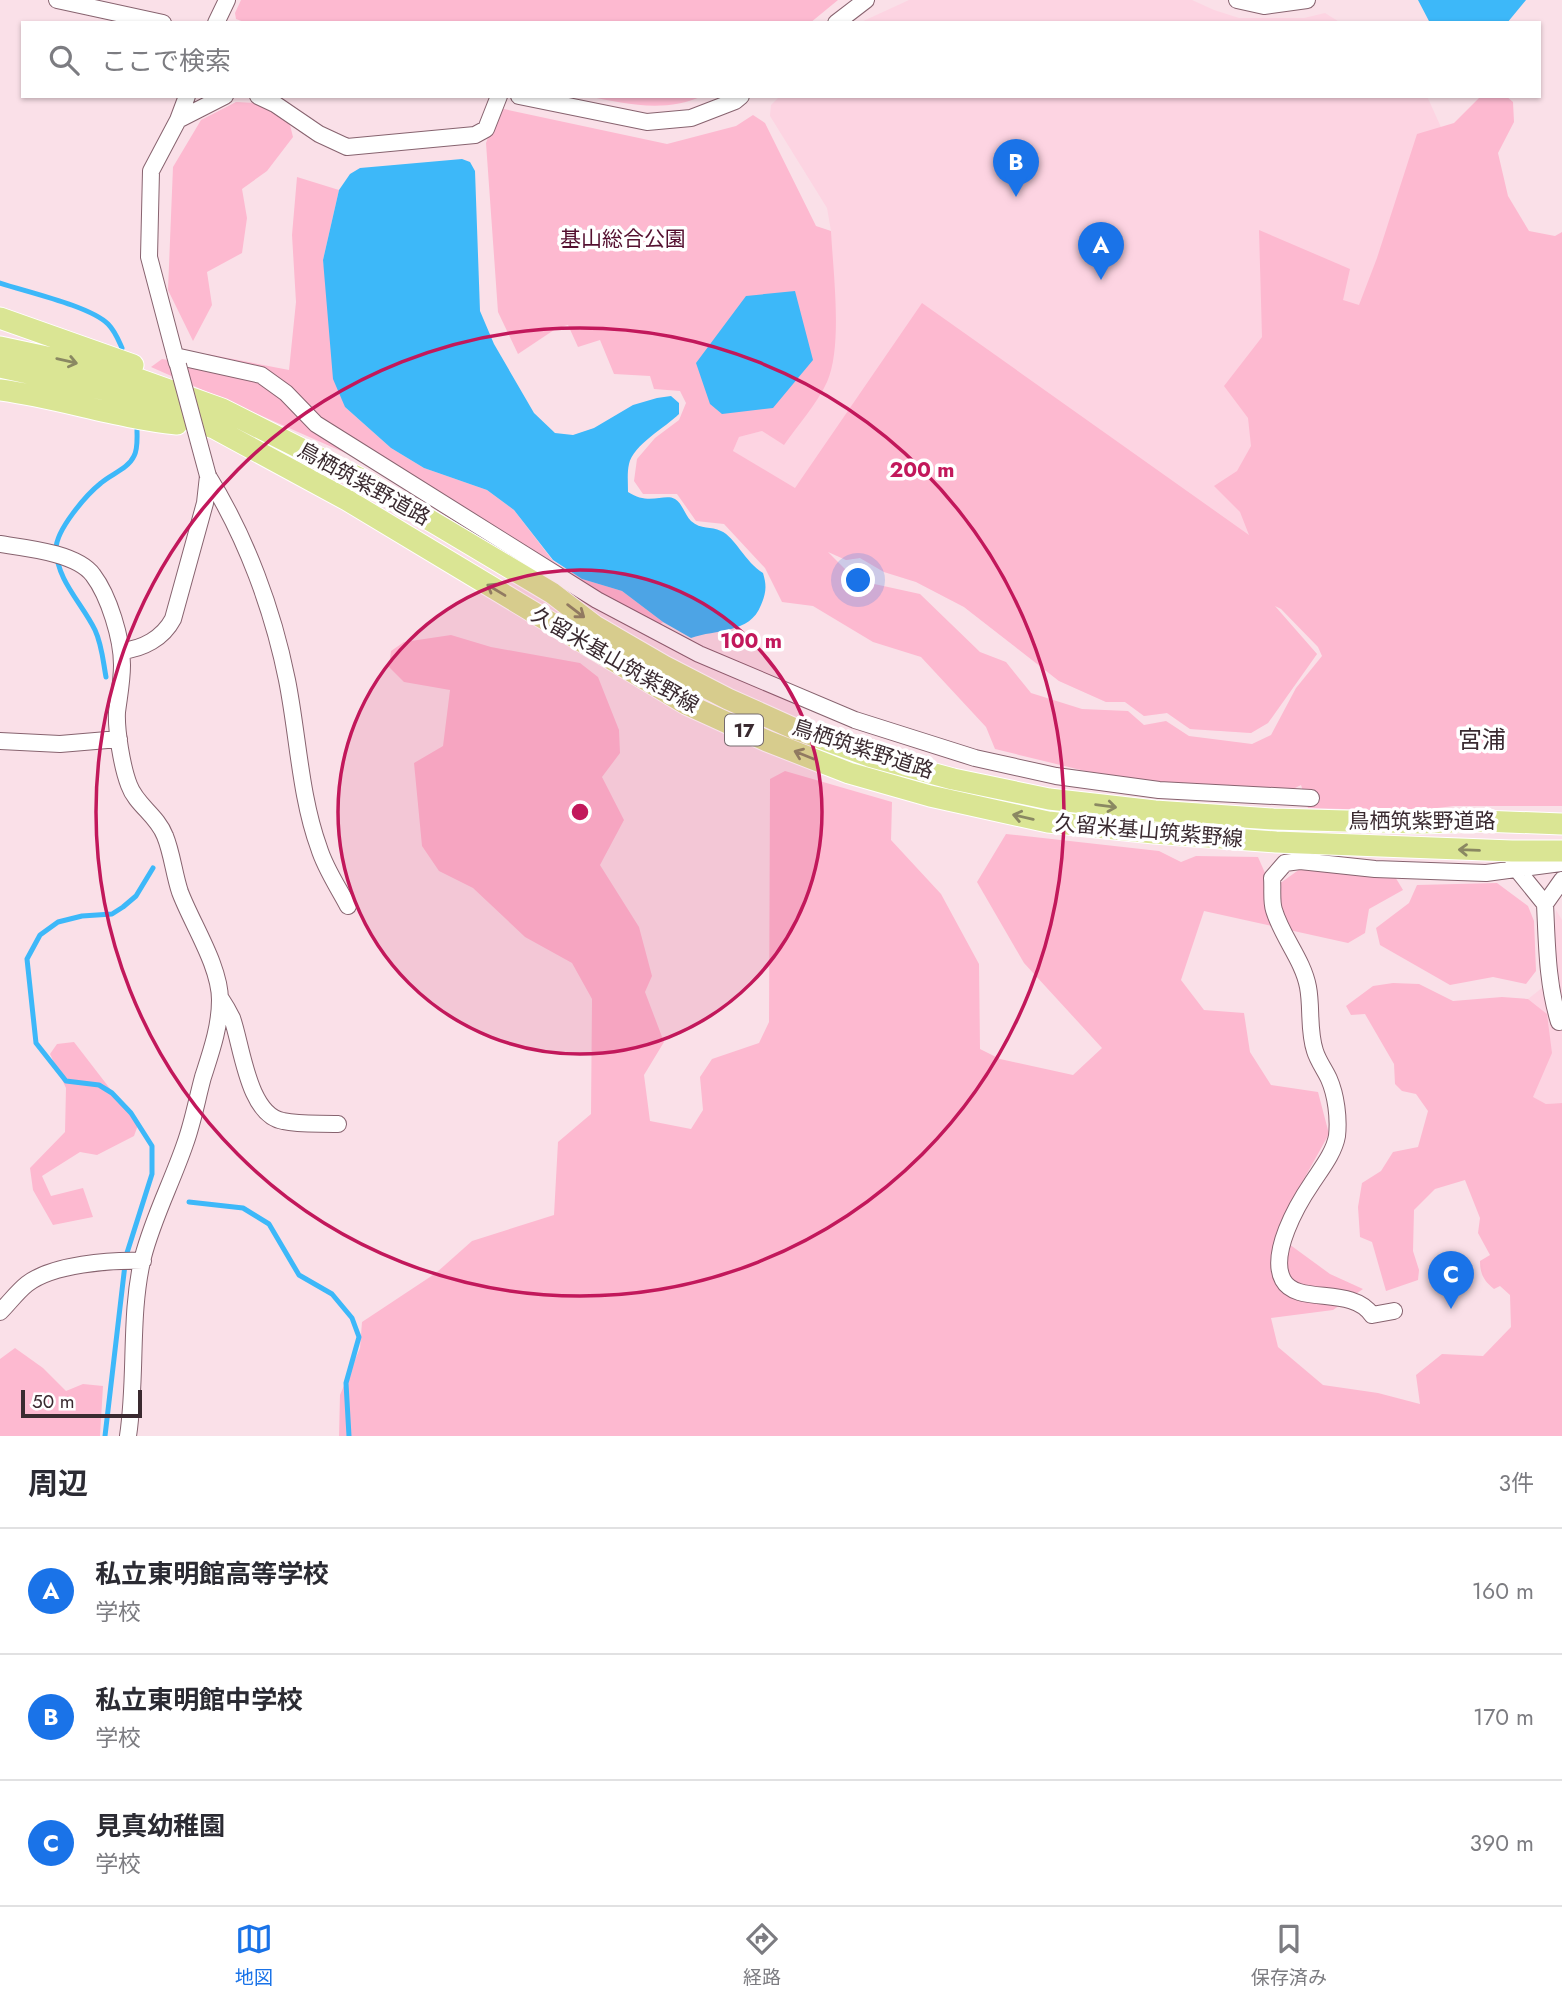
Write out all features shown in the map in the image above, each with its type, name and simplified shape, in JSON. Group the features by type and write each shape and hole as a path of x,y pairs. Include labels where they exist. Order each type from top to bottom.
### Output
{"main road":[{"path":"0,318 128,363 218,419"},
{"name":"鳥栖筑紫野道路","path":"0,347 121,373 218,419 359,478 552,593 596,626 664,666 795,729 869,756 953,779 1049,799 1155,811 1273,819 1562,824"},
{"name":"久留米基山筑紫野線","path":"0,367 106,390 218,419 686,704 767,741 849,773 930,796 1048,822 1513,859 1562,851"},
{"path":"0,390 142,421 218,419"},
{"path":"1482,821 1562,817"},
{"path":"1513,859 1562,861"}],"street":[{"path":"57,0 154,21"},
{"path":"217,21 227,0"},
{"path":"839,21 866,0"},
{"path":"1237,0 1264,6 1307,0"},
{"path":"186,98 151,172 149,257 208,477 231,515 269,614 287,677 305,793 318,847 348,906"},
{"path":"178,120 221,98"},
{"path":"262,98 319,134 347,147 475,135 486,129 498,98"},
{"path":"529,98 647,122 691,118 739,98"},
{"path":"177,360 261,375 286,393 316,424 597,600 699,654 855,720 975,758 1056,776 1159,790 1311,798"},
{"path":"121,651 134,650 151,642 167,630 173,619 205,503 208,477"},
{"path":"0,544 48,553 82,564 100,584 121,651 117,715 128,783 134,796 155,818 165,836 179,888 213,969 220,997 232,1018 240,1055 257,1099 268,1113 281,1121 338,1124"},
{"path":"0,741 60,744 119,739"},
{"path":"1394,1311 1373,1315 1365,1305 1355,1300 1298,1292 1284,1283 1278,1266 1279,1252 1302,1198 1332,1151 1337,1137 1336,1102 1312,1041 1308,986 1273,907 1272,878 1285,863 1300,860 1375,869 1486,873 1513,859 1545,904 1548,970 1559,1022"},
{"path":"1545,904 1562,880"},
{"path":"128,1436 135,1378 136,1302 132,1260 152,1226 186,1142 218,1027 220,997"},
{"path":"0,1312 27,1284 45,1275 87,1264 132,1260"}],"shaded area":[{"path":"909,0 1192,0 1239,18 1304,18 1325,13 1338,21 863,21"},
{"path":"778,98 1428,98 1444,134 1273,605 1317,654 1268,723 1251,733 1190,729 1167,713 1144,716 1125,702 1106,702 1059,681 964,607 916,582 884,572 860,558 846,560 733,451 739,437 762,431 783,444 831,231 827,208 770,116 771,105"},
{"path":"1556,910 1562,920 1562,1103 1546,1104 1532,1097 1547,1014 1528,999 1552,980"}],"green space":[{"path":"241,0 838,0 812,21 242,21 236,19 235,13"},
{"path":"598,98 696,98 660,106"},
{"name":"基山総合公園","path":"1479,98 1508,98 1513,102 1514,122 1498,153 1508,196 1529,231 1555,236 1562,232 1562,806 1454,806 1412,811 1308,808 1301,785 1285,793 1180,785 1085,771 995,749 986,727 921,657 873,642 813,606 782,602 765,568 724,524 696,521 677,494 643,494 634,481 637,459 655,438 679,420 686,403 680,391 654,389 650,376 614,374 600,340 578,347 568,325 557,328 518,354 498,312 486,143 499,108 667,144 736,126 753,115 765,123 816,226 831,231 836,308 835,349 832,367 823,390 784,445 762,431 739,437 733,451 795,488 922,303 1249,535 1240,512 1214,486 1237,471 1251,446 1248,418 1224,386 1262,337 1259,230 1350,269 1343,300 1359,305 1417,134 1454,123","holes":["828,552 846,560 860,558 884,572 916,582 964,607 1059,681 1106,702 1125,702 1144,716 1167,713 1190,729 1251,733 1268,723 1317,654 1275,606 1318,647 1322,656 1296,688 1271,735 1252,744 1189,736 1166,721 1144,725 1128,711 1082,709 1031,693 1006,662 980,652 920,594 856,580"]},
{"path":"236,102 257,103 289,121 293,137 267,171 242,189 247,218 242,253 207,272 212,305 193,341 168,290 173,167 201,120"},
{"path":"297,177 339,190 323,260 345,407 391,448 424,468 487,490 514,510 553,561 582,579 622,591 663,622 649,633 386,471 151,367 162,359 200,365 207,354 289,370 296,302 292,235"},
{"path":"451,635 491,647 580,663 598,677 619,730 620,753 602,777 624,820 600,865 639,927 652,976 645,992 664,1042 644,1075 650,1121 691,1129 703,1110 700,1077 712,1059 759,1043 769,1022 770,779 785,771 892,802 891,840 941,894 979,964 980,1049 1000,1059 1073,1075 1102,1048 1024,963 977,882 1006,834 1159,851 1181,862 1196,856 1258,857 1272,889 1300,869 1394,875 1403,890 1369,909 1365,933 1348,943 1204,911 1181,980 1204,1010 1244,1013 1250,1052 1271,1085 1318,1092 1329,1134 1285,1213 1278,1236 1330,1274 1363,1289 1333,1310 1271,1318 1278,1347 1323,1385 1378,1393 1420,1404 1416,1375 1442,1354 1483,1356 1511,1327 1510,1295 1500,1286 1494,1289 1482,1273 1480,1261 1490,1255 1478,1233 1480,1218 1465,1180 1435,1189 1414,1210 1413,1251 1419,1270 1418,1280 1386,1291 1372,1242 1360,1237 1358,1207 1362,1183 1381,1171 1393,1152 1418,1147 1428,1111 1416,1094 1402,1091 1395,1084 1394,1064 1365,1014 1351,1015 1346,1006 1373,986 1393,983 1419,984 1453,1001 1502,997 1528,999 1547,1014 1552,1053 1533,1097 1546,1104 1562,1103 1562,1436 339,1436 340,1395 360,1348 362,1322 436,1273 472,1241 554,1215 558,1142 591,1114 592,999 572,963 525,937 473,888 439,871 422,846 414,763 443,746 450,690 404,682 389,667 391,651 404,642"},
{"path":"1497,883 1528,906 1534,921 1536,971 1526,984 1493,977 1450,985 1380,945 1376,928 1409,903 1417,885"},
{"path":"74,1042 138,1125 134,1136 97,1155 80,1152 42,1176 51,1196 83,1188 93,1217 53,1225 33,1190 30,1168 65,1132 66,1088 50,1054 57,1044"},
{"path":"15,1348 43,1368 66,1391 83,1384 103,1386 100,1436 0,1436 0,1359"}],"water":[{"path":"1418,0 1526,0 1509,21 1429,21"},
{"path":"462,159 470,162 475,171 480,311 494,344 534,413 555,433 573,435 594,428 633,405 671,396 679,403 679,414 643,443 632,457 628,470 628,492 649,499 675,499 695,524 726,534 763,573 763,601 756,614 741,626 691,638 663,622 622,591 582,579 553,560 514,510 487,490 424,468 391,448 345,407 333,379 323,260 339,190 350,174 360,168"},
{"path":"795,291 813,360 773,408 722,414 710,404 696,363 746,296"}],"waterway":[{"path":"0,283 73,305 99,317 113,329 122,348"},
{"path":"106,677 97,636 90,620 65,582 57,561 57,541 80,504 101,483 131,461 136,450 137,430"},
{"path":"105,1436 126,1256 152,1174 152,1146 131,1113 112,1093 99,1085 66,1081 36,1043 27,959 40,935 58,922 82,916 112,914 123,907 136,896 153,868"},
{"path":"189,1202 243,1208 269,1224 299,1275 332,1294 352,1318 359,1337 346,1383 349,1436"}],"place":[{"name":"私立東明館中学校","path":"1016,197"},
{"name":"私立東明館高等学校","path":"1101,280"},
{"name":"見真幼稚園","path":"1451,1309"}],"district":[{"name":"宮浦","path":"1482,739"}]}
